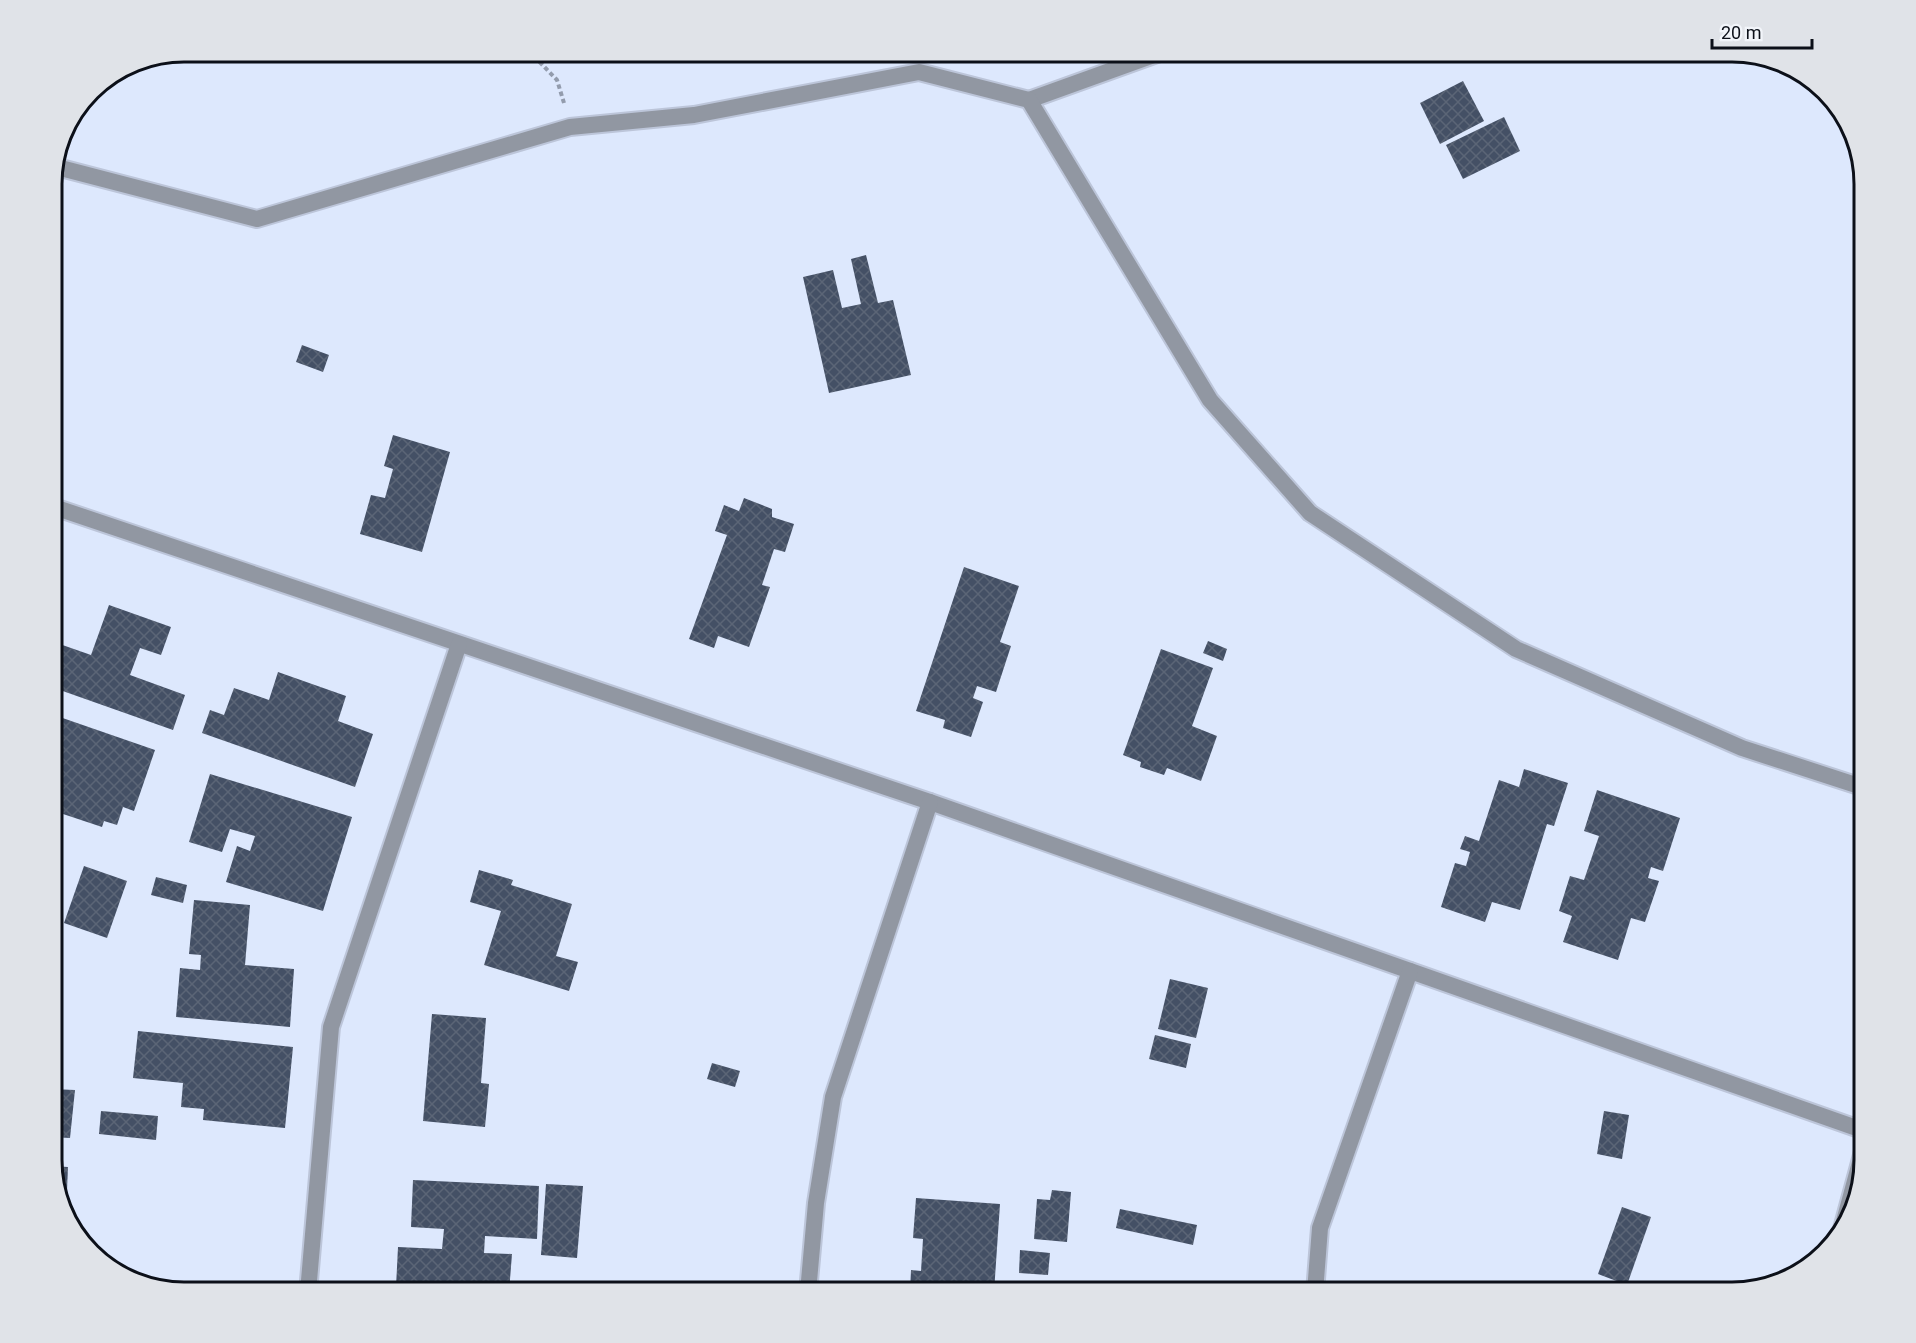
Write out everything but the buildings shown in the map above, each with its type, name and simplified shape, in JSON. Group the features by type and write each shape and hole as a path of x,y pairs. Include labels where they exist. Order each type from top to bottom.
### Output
{"street":[{"path":"63,169 257,219 570,127 694,115 919,72 1029,100 1134,62"},
{"path":"1029,100 1210,400 1310,513 1516,649 1742,748 1854,784"},
{"path":"62,510 930,802 1854,1127"},
{"path":"309,1282 331,1027 459,644"},
{"path":"809,1282 816,1203 833,1097 930,802"},
{"path":"1316,1282 1320,1228 1410,971"}],"path":[{"path":"540,62 557,80 570,127"}]}
